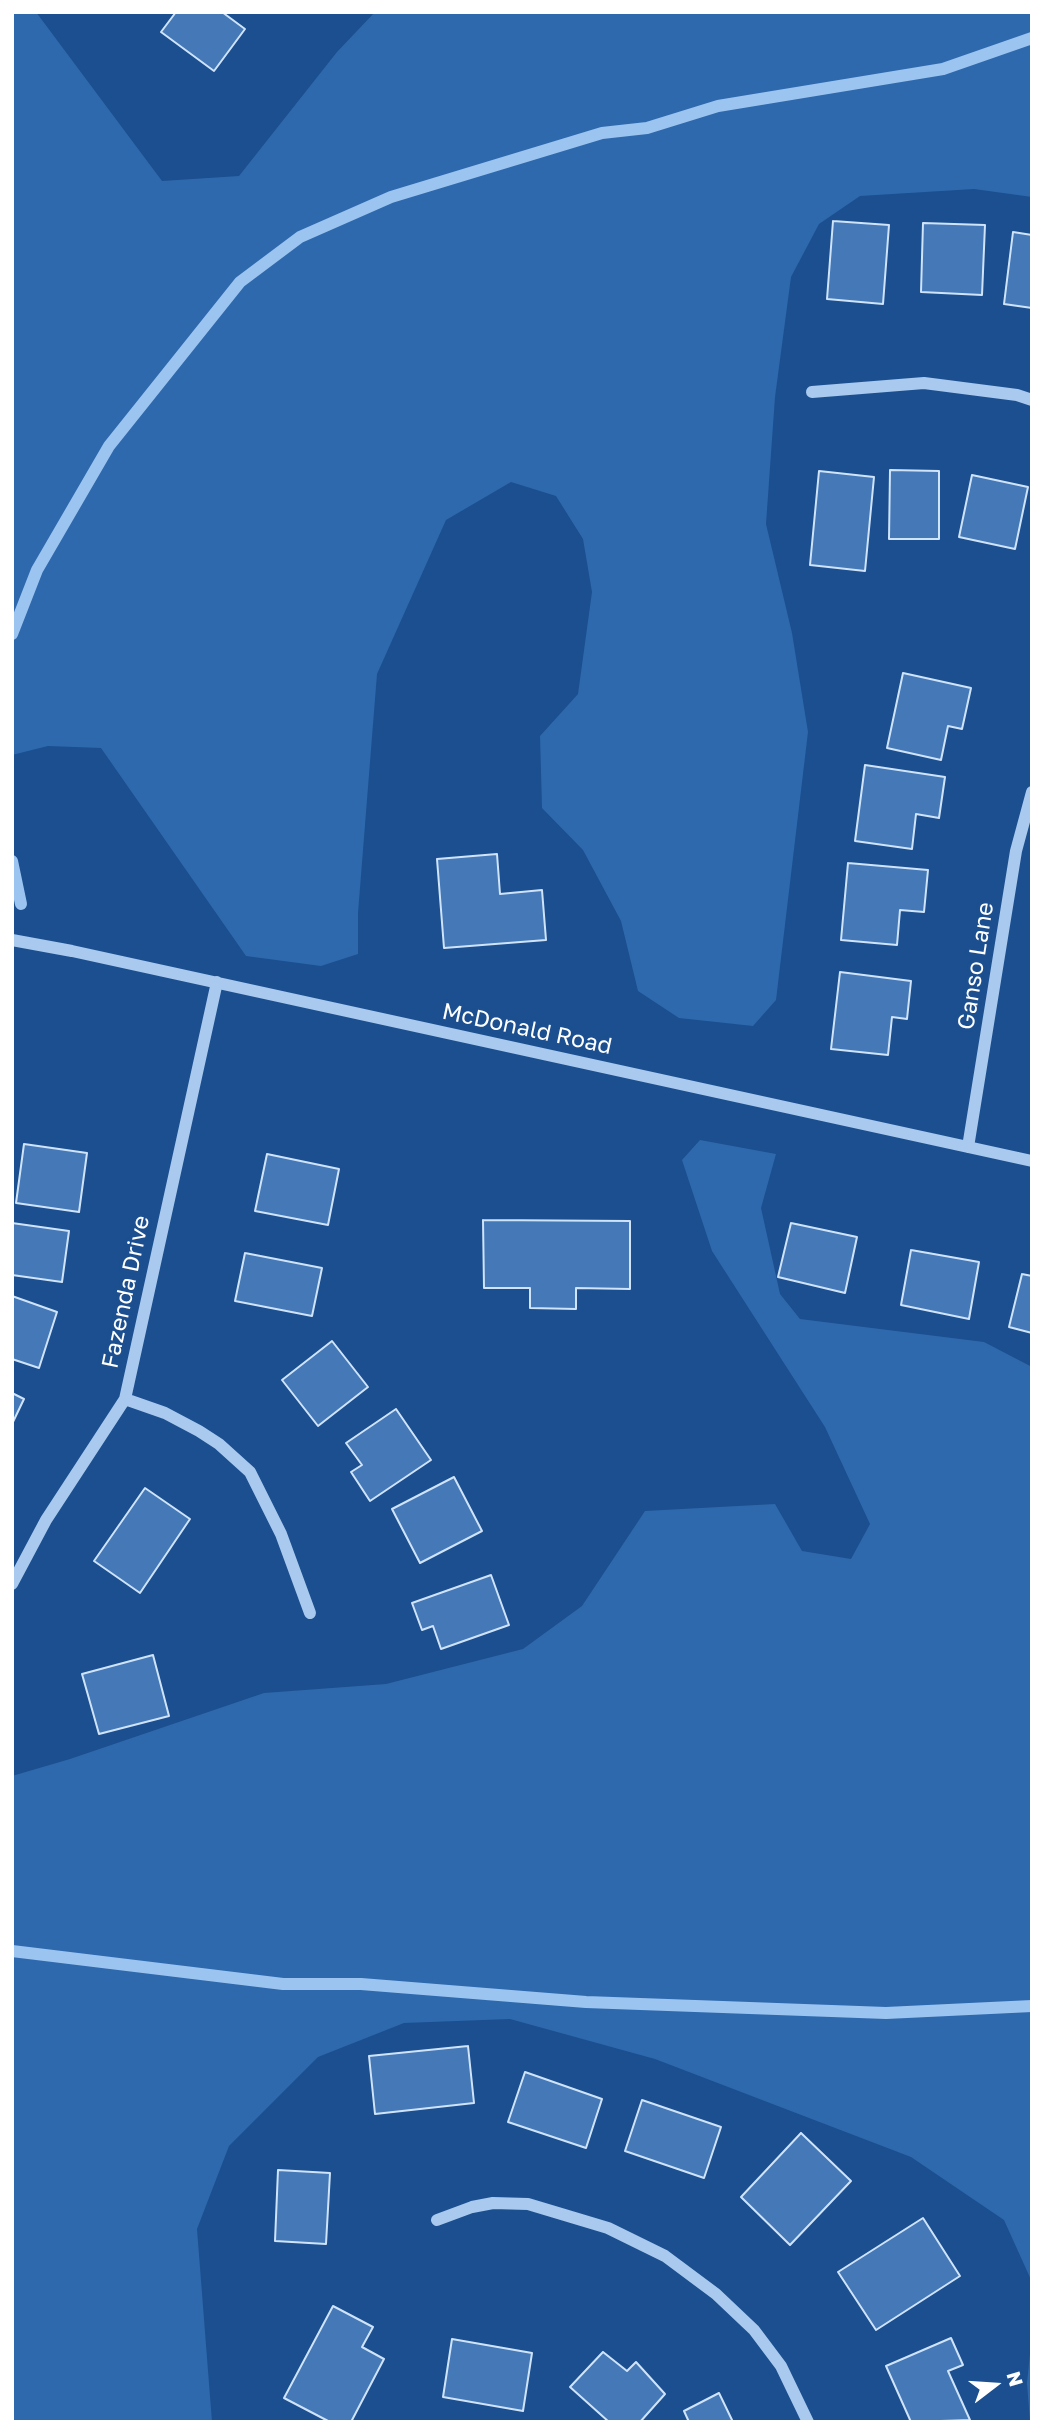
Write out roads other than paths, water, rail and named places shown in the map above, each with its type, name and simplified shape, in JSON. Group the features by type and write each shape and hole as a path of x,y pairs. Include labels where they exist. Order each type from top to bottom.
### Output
{"street":[{"path":"812,392 924,383 1017,395 1032,400"},
{"name":"Ganso Lane","path":"968,1147 1016,851 1032,792"},
{"name":"McDonald Road","path":"12,940 217,982 1032,1161"},
{"name":"Fazenda Drive","path":"12,1584 46,1520 125,1399 217,982"},
{"path":"125,1399 165,1413 199,1431 219,1444 250,1472 281,1534 310,1613"},
{"path":"437,2220 472,2207 493,2203 528,2204 608,2228 665,2256 716,2294 754,2330 781,2366 808,2422"}],"waterway":[{"path":"12,634 37,570 109,446 240,282 300,237 391,197 602,133 647,128 718,106 943,69 1032,38"},
{"path":"12,861 21,904"},
{"path":"12,1951 283,1984 361,1984 586,2002 886,2013 1032,2006"}]}
